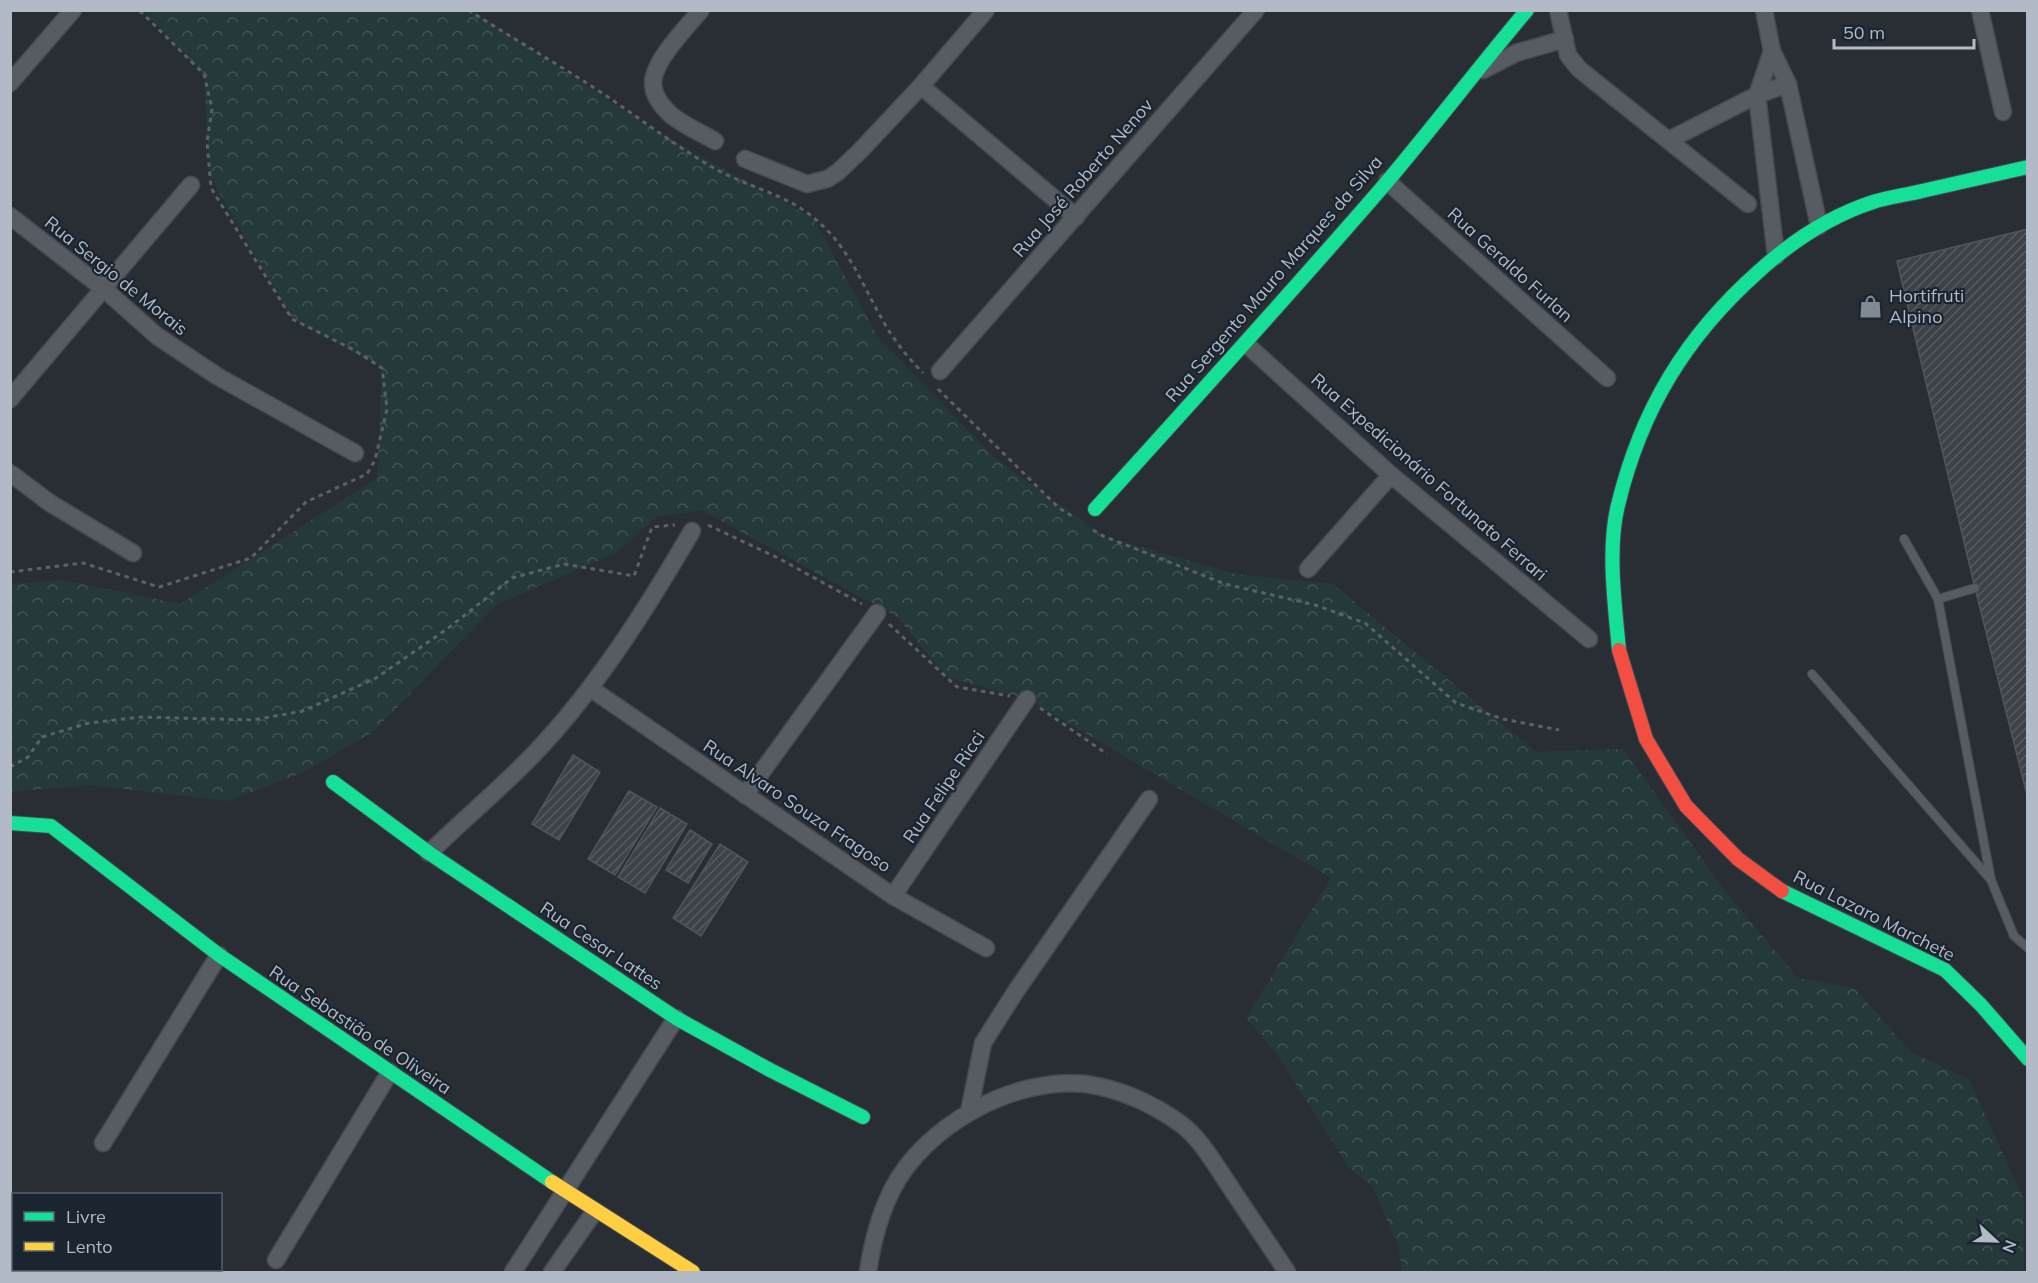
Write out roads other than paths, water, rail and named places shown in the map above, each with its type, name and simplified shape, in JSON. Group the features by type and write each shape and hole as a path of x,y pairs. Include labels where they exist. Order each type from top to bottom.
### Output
{"street":[{"path":"10,83 73,10"},
{"path":"701,10 669,49 657,69 653,83 658,99 669,114 715,141"},
{"path":"745,159 807,184 827,179 861,150 921,86 986,10"},
{"name":"Rua José Roberto Nenov","path":"936,376 1256,10"},
{"name":"Rua Sergento Mauro Marques da Silva","path":"1095,509 1246,344 1387,182 1527,10"},
{"path":"1557,10 1569,55 1579,69 1748,204"},
{"path":"1764,10 1772,51 1788,84 1819,226"},
{"path":"1980,10 2003,112"},
{"name":"Rua Sergento Mauro Marques da Silva","path":"1479,71 1516,53 1565,39"},
{"path":"1772,51 1757,95 1776,256"},
{"path":"1669,140 1757,95 1788,84"},
{"path":"921,86 1076,217"},
{"name":"Rua Lazaro Marchete","path":"2028,167 1873,202 1819,226 1776,256 1728,299 1699,332 1668,378 1641,432 1617,507 1612,563 1619,651 1646,739 1686,806 1738,860 1788,896 1945,970 1981,1005 2028,1059"},
{"name":"Rua Geraldo Furlan","path":"1387,182 1607,378"},
{"path":"10,399 190,185"},
{"name":"Rua Sergio de Morais","path":"10,216 104,289 157,336 217,376 355,453"},
{"name":"Rua Expedicionário Fortunato Ferrari","path":"1246,344 1392,475 1589,639"},
{"path":"10,473 50,503 133,553"},
{"path":"1308,569 1392,475"},
{"path":"429,853 527,761 590,688 668,572 693,526"},
{"path":"745,795 877,613"},
{"name":"Rua Alvaro Souza Fragoso","path":"590,688 893,896 986,948"},
{"name":"Rua Felipe Ricci","path":"893,896 1028,699"},
{"name":"Rua Cesar Lattes","path":"333,783 429,853 675,1018 863,1117"},
{"path":"969,1112 983,1043 1016,991 1149,799"},
{"name":"Rua Sebastião de Oliveira","path":"10,823 51,826 219,955 595,1211 693,1272"},
{"path":"103,1143 219,955"},
{"path":"513,1272 675,1018"},
{"path":"276,1260 390,1072"},
{"path":"868,1272 873,1239 892,1189 915,1156 944,1129 969,1112 1018,1091 1055,1084 1083,1084 1107,1088 1149,1103 1184,1126 1212,1159 1287,1272"},
{"path":"552,1272 595,1211"}],"lane":[{"path":"1904,538 1938,599 1991,880 2014,936 2028,948"},
{"path":"1938,599 1975,588"},
{"path":"1812,674 1991,880"}],"place":[{"name":"Hortifruti Alpino","path":"1871,306"}]}
